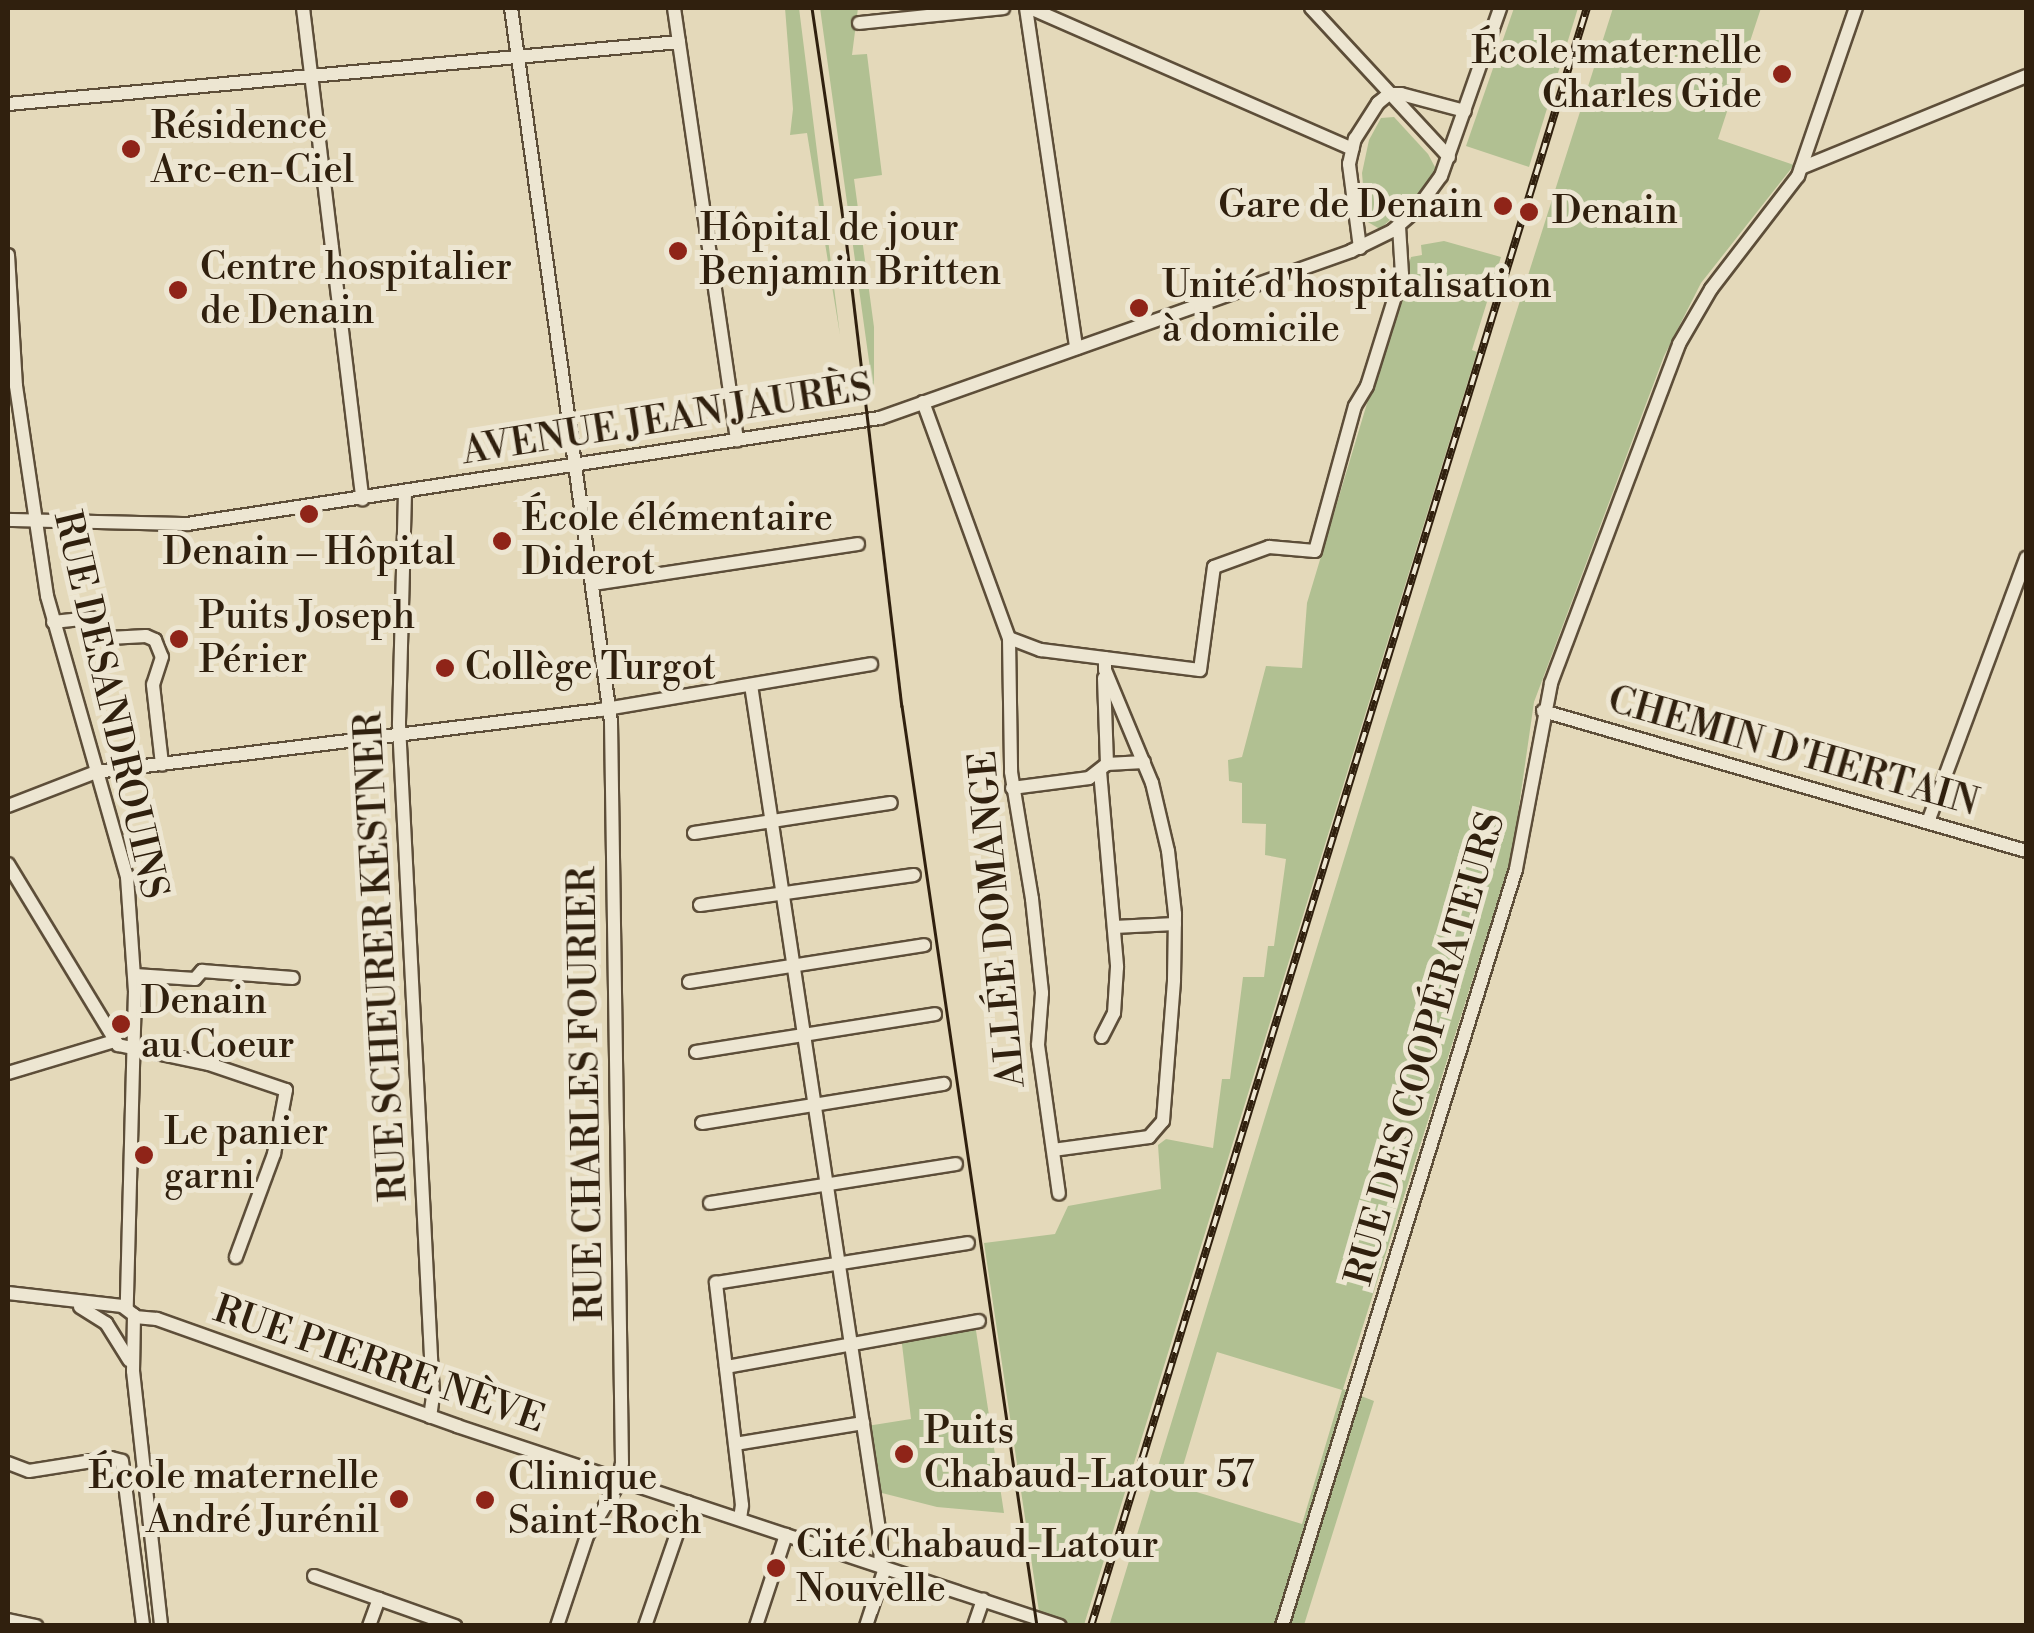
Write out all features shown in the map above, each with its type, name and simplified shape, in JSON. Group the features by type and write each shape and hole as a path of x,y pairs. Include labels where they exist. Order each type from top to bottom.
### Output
{"street":[{"path":"303,8 362,499"},
{"name":"RUE CHARLES FOURIER","path":"510,8 610,708 620,1480"},
{"path":"674,8 737,440"},
{"path":"859,23 1004,8"},
{"path":"1028,8 1352,149"},
{"path":"1028,8 1076,348"},
{"path":"1311,8 1449,157"},
{"name":"AVENUE JEAN JAURÈS","path":"8,520 179,524 867,421 1360,248 1398,226 1430,192 1449,157 1500,8"},
{"name":"RUE DES COOPÉRATEURS","path":"1282,1626 1516,870 1543,711 1686,330 1717,280 1801,168 1856,8"},
{"path":"8,104 679,42"},
{"path":"1801,168 2026,76"},
{"path":"1360,248 1349,171 1352,149 1378,103 1389,94 1408,94 1465,111"},
{"path":"1009,638 1034,648 1105,664 1200,670 1214,567 1268,547 1315,551 1357,400 1367,386 1402,274 1398,226"},
{"name":"RUE DESANDROUINS","path":"8,254 10,337 33,520 53,622 127,877 134,975 128,1315 161,1626"},
{"name":"ALLÉE DOMANGE","path":"922,402 1009,638 1012,788 1032,899 1042,993 1038,1045 1059,1194"},
{"name":"RUE SCHEURER KESTNER","path":"405,493 399,735 433,1396 430,1417"},
{"path":"594,584 858,544"},
{"path":"1928,822 2026,558"},
{"path":"53,622 93,618 109,638 146,636 159,645 162,662 152,685 162,764"},
{"path":"374,620 402,621"},
{"path":"8,806 96,772 610,708 871,664"},
{"path":"1052,1150 1149,1137 1162,1126 1175,924 1166,832 1144,762 1105,664"},
{"path":"1102,1037 1115,1008 1104,768 1105,664"},
{"path":"751,685 882,1543 882,1567 866,1626"},
{"name":"CHEMIN D'HERTAIN","path":"1543,711 2026,850"},
{"path":"1012,788 1089,778 1104,768 1144,762"},
{"path":"694,833 891,803"},
{"path":"8,864 115,1041 134,1051 201,1062 286,1090 274,1154 236,1257"},
{"path":"700,905 914,875"},
{"path":"1114,927 1175,924"},
{"path":"689,982 924,945"},
{"path":"134,975 195,979 202,971 293,978"},
{"path":"696,1052 934,1014"},
{"path":"8,1073 115,1041"},
{"path":"702,1123 944,1084"},
{"path":"710,1203 956,1164"},
{"path":"740,1520 716,1282 968,1243"},
{"name":"RUE PIERRE NÈVE","path":"8,1293 157,1319 430,1417 1060,1626"},
{"name":"RUE PIERRE NÈVE","path":"64,1300 109,1328"},
{"path":"109,1328 124,1335 128,1315 108,1312 109,1328 133,1371"},
{"path":"726,1367 978,1321"},
{"path":"735,1444 863,1423"},
{"path":"8,1463 29,1470 119,1459 125,1468 143,1626"},
{"path":"557,1626 590,1528 620,1480"},
{"path":"645,1626 688,1502"},
{"path":"756,1626 786,1535"},
{"path":"134,1550 152,1548"},
{"path":"314,1576 454,1626"},
{"path":"370,1626 379,1599"},
{"path":"974,1626 983,1600"},
{"path":"8,1620 36,1626"}],"green space":[{"path":"785,8 799,8 840,335 807,133 790,135 793,109"},
{"path":"820,8 858,8 852,55 867,54 882,175 854,179 874,327 874,397"},
{"path":"1514,8 1578,8 1529,167 1466,146"},
{"path":"1613,8 1761,8 1718,139 1794,165 1701,283 1664,356 1534,702 1512,855 1343,1389 1374,1401 1304,1625 1118,1626 1110,1623 1386,722","holes":["1217,1352 1342,1390 1302,1524 1177,1486"]},
{"path":"1394,117 1428,154 1436,169 1422,191 1380,229 1366,221 1362,173 1369,140 1381,118"},
{"path":"1444,241 1501,257 1472,350 1477,352 1084,1625 1041,1625 984,1243 1055,1234 1068,1206 1161,1189 1158,1145 1166,1139 1213,1148 1222,1079 1230,1079 1243,977 1264,977 1268,946 1274,946 1286,859 1265,855 1266,824 1242,823 1242,783 1229,781 1228,760 1242,757 1266,666 1302,668 1307,603 1411,257 1422,255 1421,245"},
{"path":"975,1324 1004,1513 937,1507 878,1492 867,1426 911,1419 901,1336"}],"tram line":[{"path":"812,8 846,238 902,706 1037,1626"}],"railway":[{"path":"1091,1626 1587,8"}],"place":[{"name":"École maternelle Charles Gide","path":"1782,74"},
{"name":"Résidence Arc-en-Ciel","path":"131,149"},
{"name":"Gare de Denain","path":"1503,206"},
{"name":"Denain","path":"1529,212"},
{"name":"Hôpital de jour Benjamin Britten","path":"678,251"},
{"name":"Centre hospitalier de Denain","path":"178,290"},
{"name":"Unité d'hospitalisation à domicile","path":"1139,308"},
{"name":"Denain – Hôpital","path":"309,514"},
{"name":"École élémentaire Diderot","path":"502,541"},
{"name":"Puits Joseph Périer","path":"179,639"},
{"name":"Collège Turgot","path":"445,668"},
{"name":"Denain au Coeur","path":"121,1024"},
{"name":"Le panier garni","path":"144,1155"},
{"name":"Puits Chabaud-Latour 57","path":"904,1454"},
{"name":"École maternelle André Jurénil","path":"399,1499"},
{"name":"Clinique Saint-Roch","path":"485,1500"},
{"name":"Cité Chabaud-Latour Nouvelle","path":"776,1568"}]}
